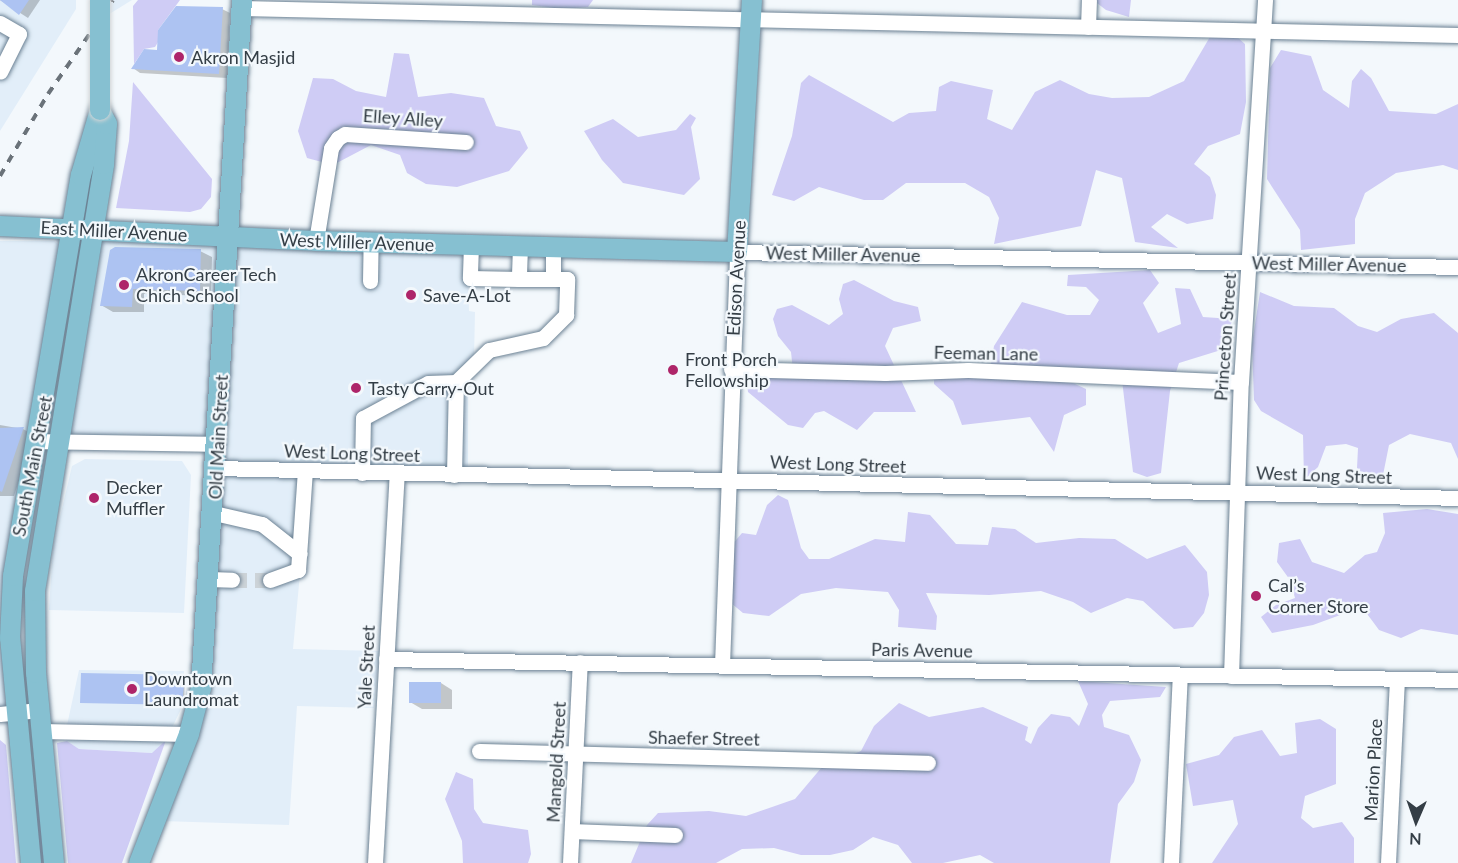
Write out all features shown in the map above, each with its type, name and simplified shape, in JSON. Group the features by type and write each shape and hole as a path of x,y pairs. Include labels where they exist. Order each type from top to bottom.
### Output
{"main road":[{"name":"South Main Street","path":"31,863 10,713 10,605 36,441 107,124 100,110 100,0"},
{"name":"Old Main Street","path":"139,863 189,734 200,698 214,513 241,4"},
{"name":"Edison Avenue","path":"737,252 751,9"},
{"name":"East Miller Avenue","path":"0,226 83,228 228,238"},
{"name":"South Main Street","path":"54,863 39,710 35,591 60,441 83,228"},
{"name":"West Miller Avenue","path":"228,238 737,252"}],"street":[{"path":"1088,27 1089,0"},
{"name":"Princeton Street","path":"1231,676 1241,382 1265,0"},
{"path":"241,4 751,9 1088,27 1458,35"},
{"path":"0,23 19,34 16,48 0,72"},
{"name":"Elley Alley","path":"316,241 331,148 338,138 345,134 466,142"},
{"path":"370,281 371,242"},
{"path":"362,473 363,418 428,383 456,382 489,350 543,338 557,327 566,315 567,279 470,278 471,245"},
{"path":"519,279 520,246"},
{"path":"553,247 553,279"},
{"name":"West Miller Avenue","path":"737,252 1458,267"},
{"name":"Edison Avenue","path":"722,665 726,479 737,252"},
{"name":"Feeman Lane","path":"731,369 885,374 968,370 1241,382"},
{"path":"454,475 456,382"},
{"path":"36,441 218,444"},
{"name":"West Long Street","path":"216,468 1458,498"},
{"path":"270,580 298,570 305,471"},
{"name":"Yale Street","path":"375,863 397,474"},
{"path":"214,513 262,524 300,554"},
{"path":"209,579 232,580"},
{"name":"Paris Avenue","path":"386,659 1458,680"},
{"name":"Mangold Street","path":"570,863 580,662"},
{"path":"1171,863 1180,675"},
{"name":"Marion Place","path":"1388,863 1397,679"},
{"path":"10,713 39,710"},
{"path":"41,731 189,734"},
{"name":"Shaefer Street","path":"479,751 928,763"},
{"path":"572,831 675,835"}],"shaded area":[{"path":"0,0 76,0 76,9 0,131"},
{"path":"98,0 132,0 98,21"},
{"path":"138,0 180,0 158,30 162,36 155,47 144,49 134,64 133,6"},
{"path":"532,0 593,0 588,7 561,9 532,5"},
{"path":"1093,0 1131,0 1129,17 1106,10"},
{"path":"1214,30 1237,37 1245,44 1246,102 1240,134 1208,146 1194,164 1210,177 1216,195 1213,219 1187,224 1167,214 1151,227 1178,248 1135,242 1122,178 1096,170 1081,226 994,244 999,218 989,197 965,183 906,183 883,200 864,200 819,187 794,201 772,195 792,136 801,83 809,75 893,122 909,113 936,111 939,87 951,81 993,90 987,119 1012,130 1035,92 1060,80 1089,94 1112,98 1149,97 1184,81"},
{"path":"1281,50 1311,56 1323,90 1349,108 1352,81 1361,69 1371,78 1389,111 1436,114 1458,104 1458,170 1443,165 1396,173 1365,193 1355,219 1355,244 1301,250 1300,230 1267,179 1270,68"},
{"path":"394,53 409,54 418,97 451,93 484,98 496,126 520,131 528,148 509,171 457,187 426,184 407,173 400,155 371,145 333,165 307,158 298,131 313,78 333,79 356,91 386,97"},
{"path":"133,82 212,179 211,197 201,209 190,212 116,208 129,141"},
{"path":"690,114 696,118 691,127 700,179 684,195 623,183 602,160 584,131 613,119 638,137 676,130"},
{"path":"95,232 224,242 215,441 64,438"},
{"path":"228,238 467,245 469,311 475,312 474,358 468,361 468,476 216,468"},
{"path":"0,241 54,241 63,247 22,492 14,709 0,711"},
{"path":"1150,270 1159,283 1143,303 1158,333 1181,324 1175,288 1190,289 1203,317 1233,319 1221,350 1179,363 1170,391 1161,473 1147,477 1133,472 1121,372 1050,367 1045,380 1073,383 1086,389 1086,405 1064,415 1054,452 1030,417 962,425 953,401 934,384 934,378 991,364 994,346 1022,302 1067,315 1090,315 1099,300 1086,287 1067,286 1068,275"},
{"path":"854,280 894,301 918,307 921,321 893,328 885,346 916,412 874,412 857,430 824,411 815,413 803,428 788,425 748,392 746,377 793,371 791,352 778,336 773,319 777,309 792,305 829,325 843,314 839,299 843,284"},
{"path":"1260,292 1294,306 1334,308 1358,326 1377,332 1401,319 1434,313 1458,333 1458,459 1451,443 1410,434 1389,445 1383,475 1370,481 1357,468 1358,448 1346,444 1326,446 1318,467 1304,480 1303,435 1261,411 1254,400 1252,344"},
{"path":"85,459 182,461 191,475 184,613 49,610 53,547 72,466"},
{"path":"220,472 309,477 293,649 379,651 374,708 297,706 289,825 161,821 203,705"},
{"path":"778,495 788,500 801,548 809,559 829,559 875,539 905,542 908,512 930,515 956,544 988,545 992,527 1015,529 1036,543 1079,538 1115,539 1147,559 1185,545 1207,572 1209,595 1204,613 1193,627 1174,629 1143,601 1127,598 1091,613 1073,602 1041,591 989,595 926,593 937,616 936,630 898,627 899,610 888,592 836,588 801,594 769,616 743,613 731,603 731,546 742,533 756,535 767,505"},
{"path":"1427,509 1458,514 1458,635 1421,629 1401,638 1379,630 1362,607 1313,625 1272,633 1261,617 1276,605 1295,598 1290,580 1277,562 1279,543 1300,539 1312,562 1344,573 1365,555 1377,552 1385,533 1383,513"},
{"path":"79,670 184,671 183,705 166,740 153,753 79,749 64,739"},
{"path":"1078,681 1166,687 1160,697 1110,701 1102,715 1104,727 1129,735 1141,760 1134,782 1118,804 1110,863 994,863 980,855 943,863 912,863 898,845 873,837 853,850 830,855 801,855 774,848 742,849 716,863 631,863 647,825 658,813 709,811 746,816 795,799 822,767 861,751 874,726 899,703 929,717 983,707 1028,727 1025,740 1031,744 1038,728 1051,714 1070,717 1079,726 1088,704"},
{"path":"1320,719 1336,729 1336,784 1305,796 1301,818 1313,828 1342,822 1354,838 1354,863 1212,863 1238,824 1233,800 1193,806 1186,764 1219,755 1234,737 1262,730 1280,756 1297,753 1295,723"},
{"path":"0,740 6,745 16,863 0,863"},
{"path":"166,740 122,863 68,863 57,743 67,741 79,749 152,753"},
{"path":"456,772 473,779 474,809 483,823 528,830 531,854 528,863 463,863 462,841 445,799"},
{"path":"33,790 38,790 46,863 39,863"}],"building":[{"path":"0,0 29,0 19,15"},
{"path":"176,6 223,7 219,74 131,69 144,49 157,50 158,30"},
{"path":"115,247 201,249 200,291 133,289 132,307 100,306 110,250"},
{"path":"24,427 2,492 0,491 0,428"},
{"name":"Downtown Laundromat","path":"81,673 185,675 182,705 80,703"},
{"path":"409,682 441,682 441,703 409,703"}],"tunnel":[{"path":"232,580 270,580"}],"railway":[{"path":"0,176 48,94 113,0"}],"place":[{"name":"Akron Masjid","path":"179,57"},
{"name":"AkronCareer Tech Chich School","path":"124,285"},
{"name":"Save-A-Lot","path":"411,295"},
{"name":"Front Porch Fellowship","path":"673,370"},
{"name":"Tasty Carry-Out","path":"356,388"},
{"name":"Decker Muffler","path":"94,498"},
{"name":"Cal’s Corner Store","path":"1256,596"},
{"name":"Downtown Laundromat","path":"132,689"}]}
